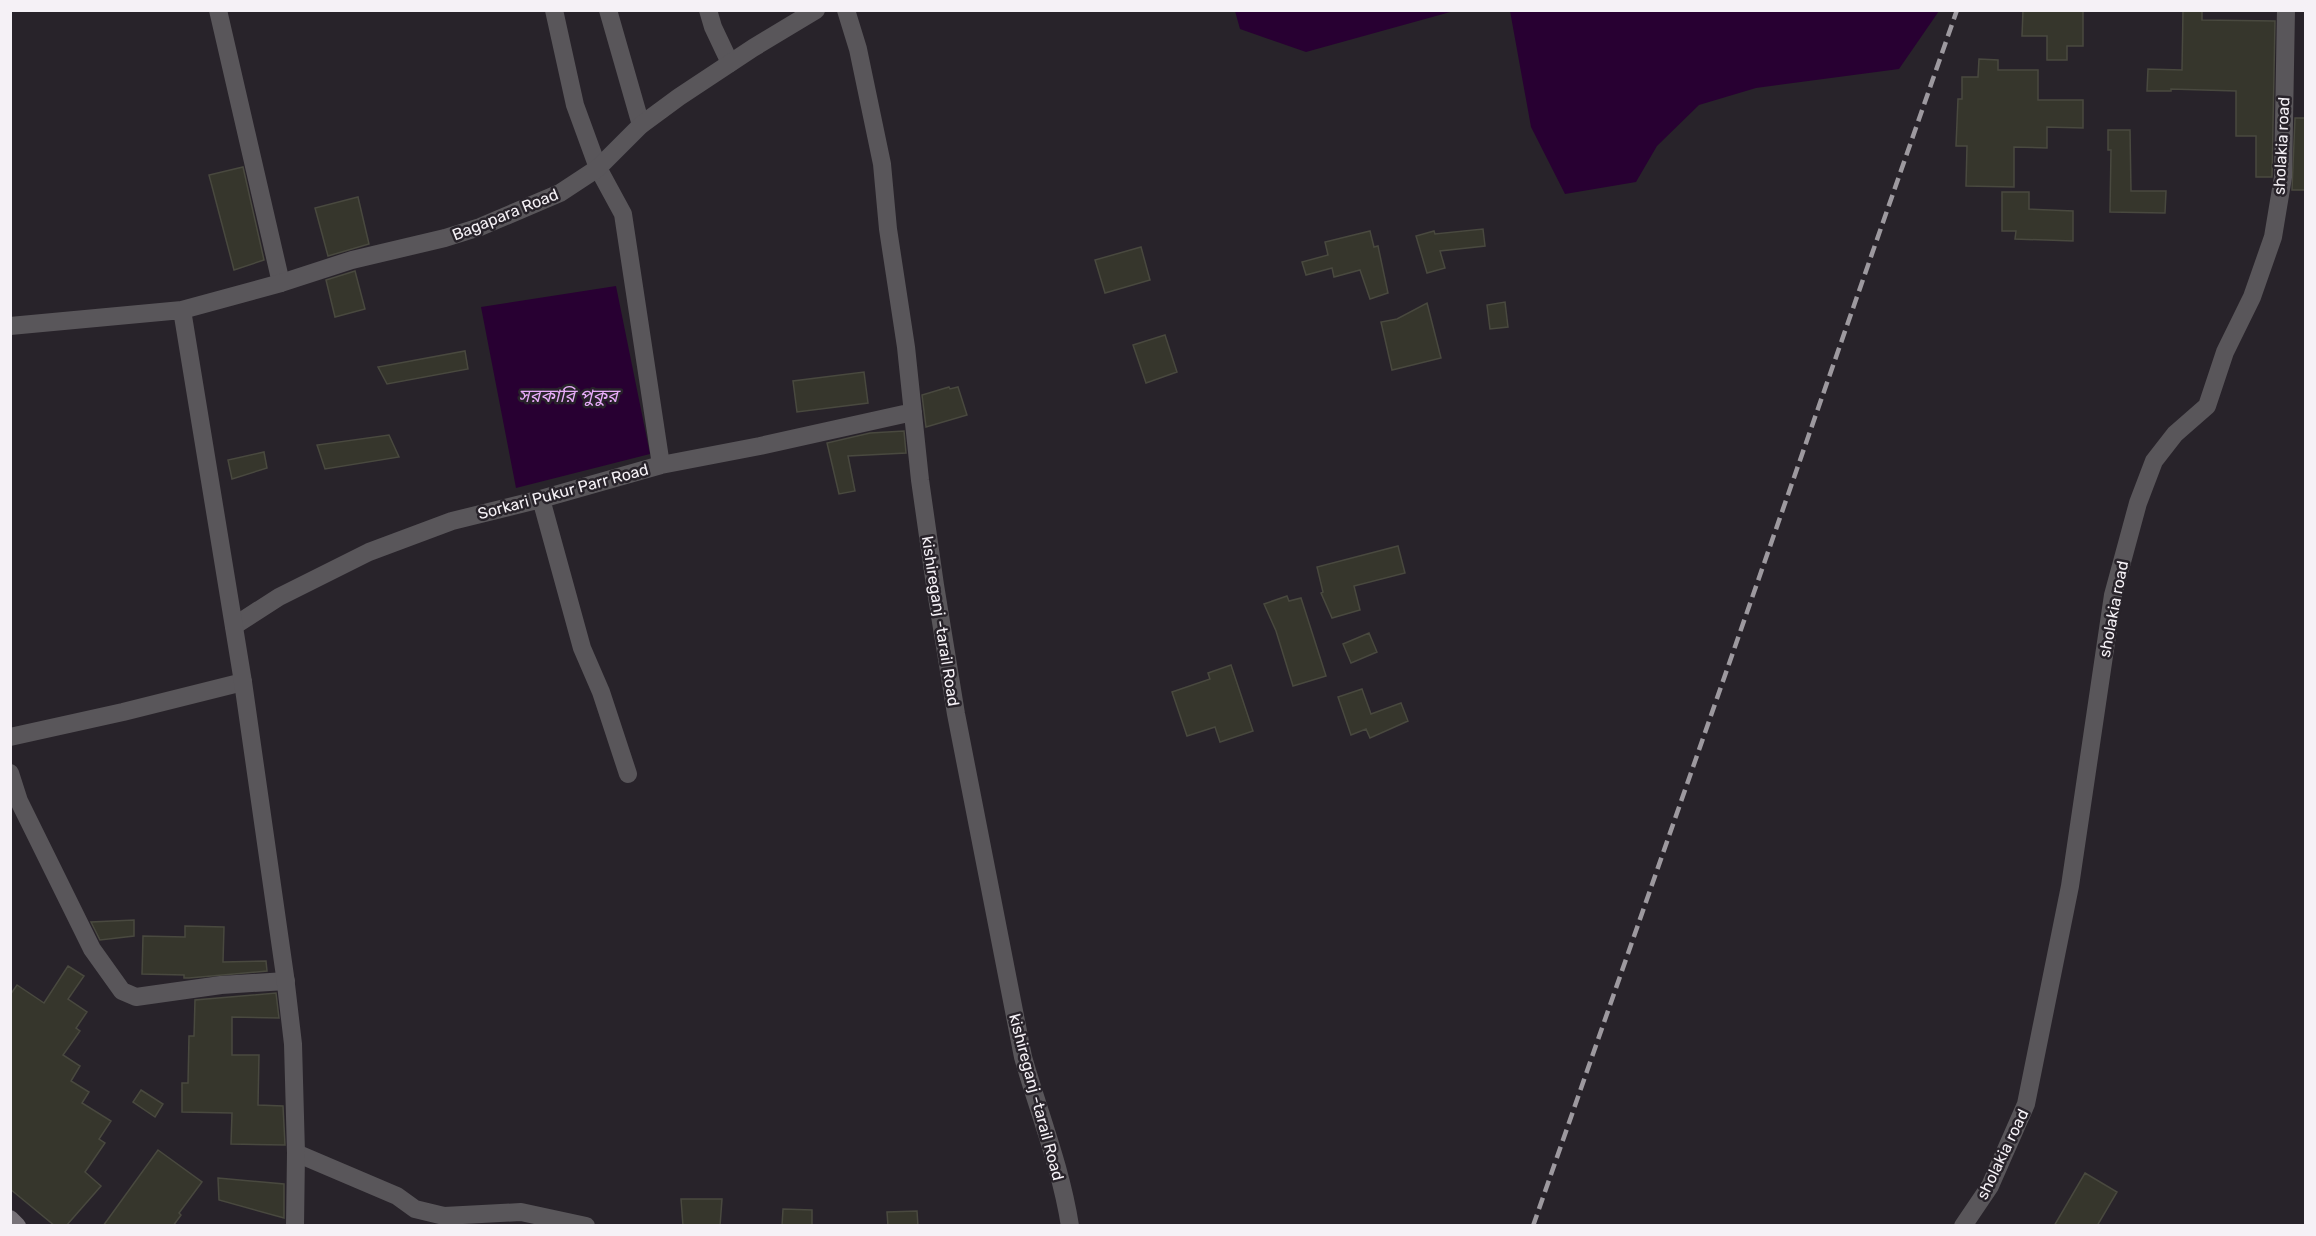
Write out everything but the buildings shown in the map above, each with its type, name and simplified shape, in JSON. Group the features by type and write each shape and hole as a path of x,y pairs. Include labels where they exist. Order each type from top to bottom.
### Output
{"main road":[{"path":"10,1219 17,1226"}],"street":[{"path":"218,10 281,284"},
{"path":"554,10 575,105 598,168 623,214 661,465"},
{"path":"608,10 641,125"},
{"path":"708,10 713,27 730,63"},
{"name":"Bagapara Road","path":"10,326 182,310 281,284 352,260 445,238 480,227 560,193 598,168 641,125 730,63 816,10"},
{"name":"kishireganj -tarail Road","path":"846,10 858,49 882,164 888,229 906,347 927,526 956,714 1013,1012 1026,1067 1052,1144 1070,1226"},
{"name":"sholakia road","path":"1963,1226 1990,1186 2026,1104 2070,886 2113,595 2138,503 2154,461 2175,434 2207,406 2225,352 2252,297 2273,237 2283,177 2286,10"},
{"path":"182,310 243,682 286,981 293,1044 296,1153 295,1226"},
{"name":"Sorkari Pukur Parr Road","path":"234,626 279,597 369,552 452,520 542,499 661,465 913,412"},
{"path":"542,499 582,648 602,692 628,774"},
{"path":"10,737 243,682"},
{"path":"10,773 19,801 92,949 122,991 136,997 221,986 286,981"},
{"path":"296,1153 397,1196 415,1209 444,1216 520,1212 586,1226"}],"water":[{"path":"1235,10 1454,11 1306,52 1240,29"},
{"path":"1510,10 1939,11 1899,69 1756,88 1699,105 1657,146 1636,182 1565,194 1531,127"},
{"name":"সরকারি পুকুর","path":"616,286 650,454 516,488 481,307"}],"railway":[{"path":"1533,1226 1957,10"}]}
